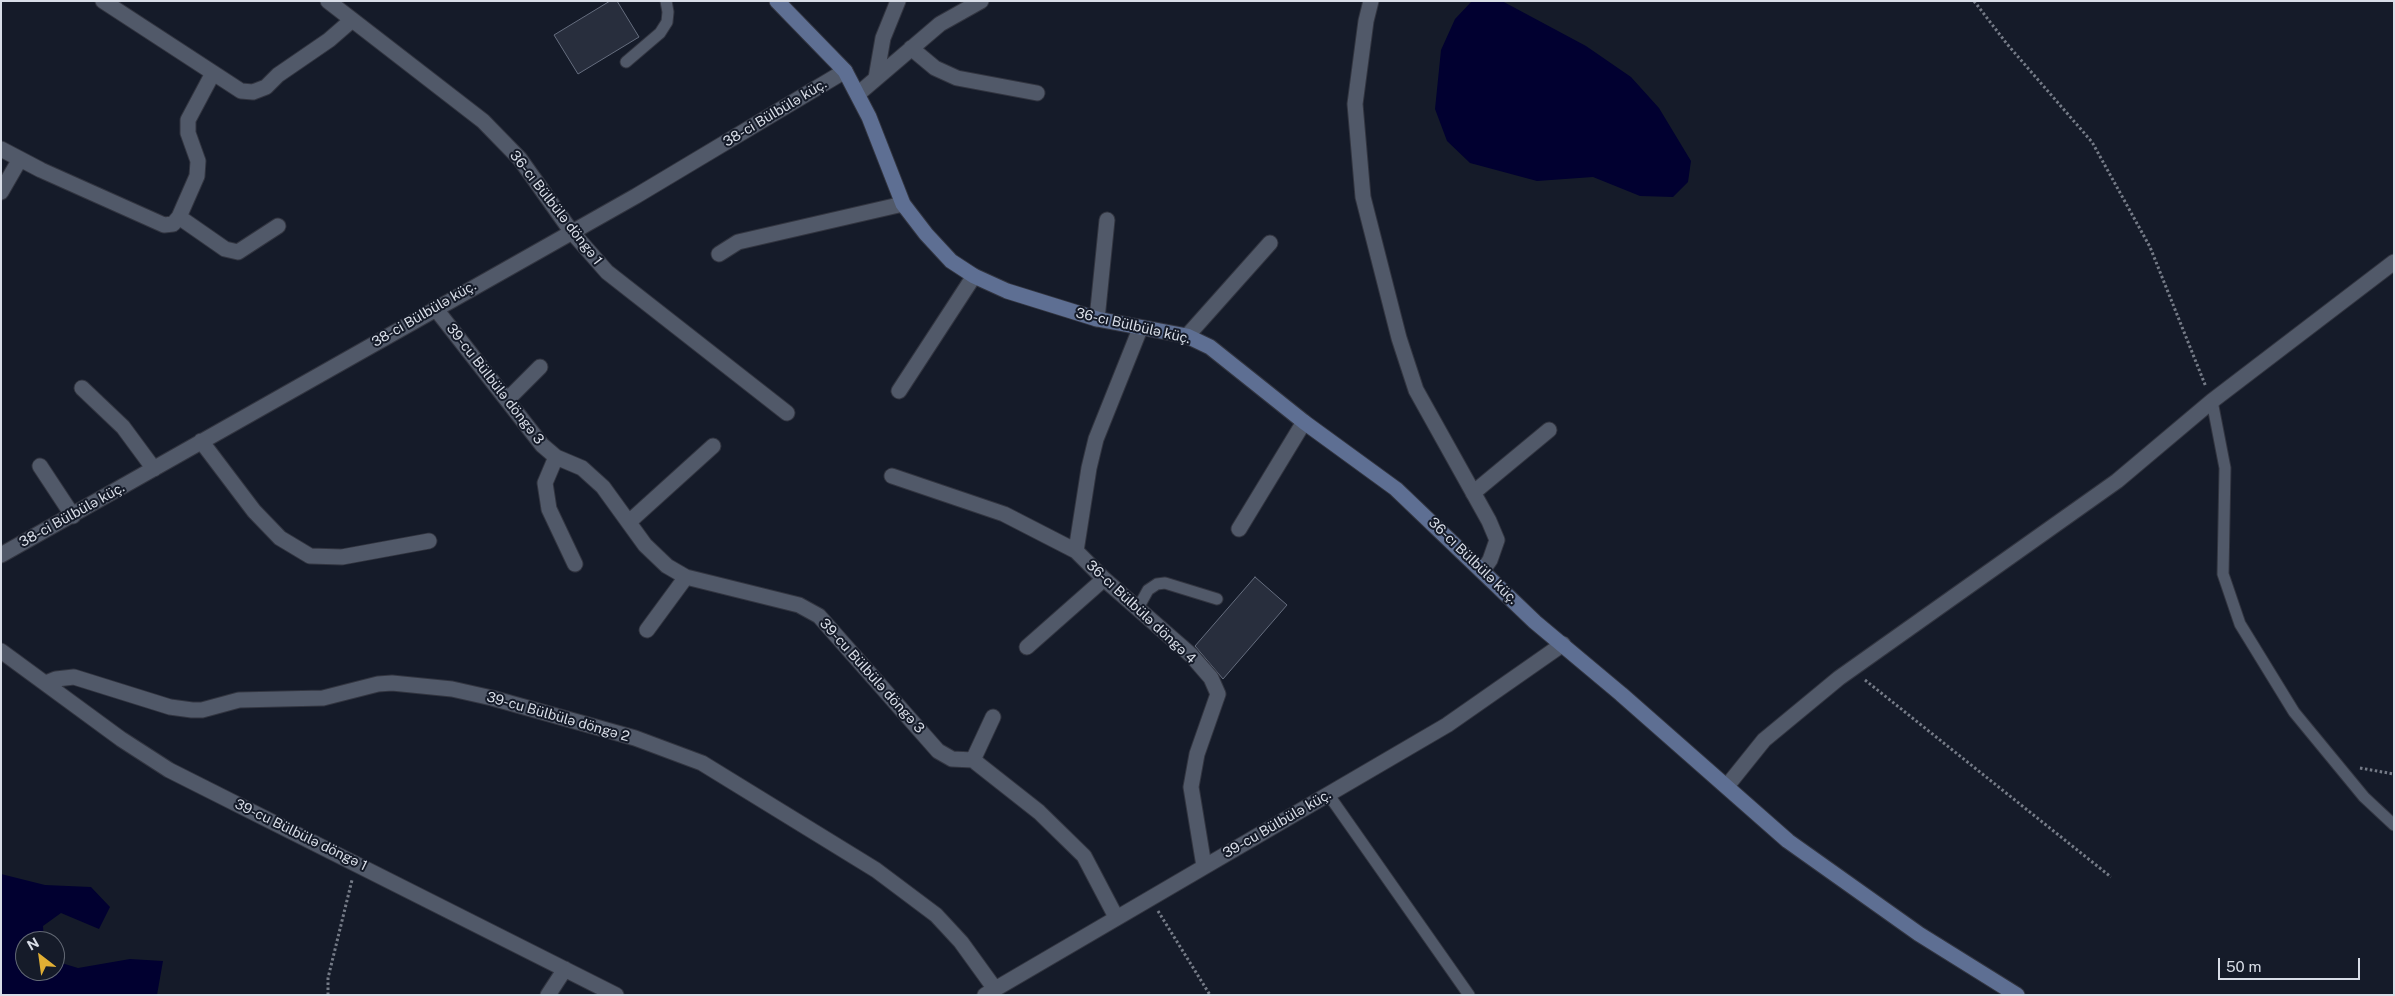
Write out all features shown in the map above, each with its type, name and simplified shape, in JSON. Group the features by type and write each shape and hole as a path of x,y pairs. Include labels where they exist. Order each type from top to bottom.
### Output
{"street":[{"path":"103,1 241,91 253,92 266,87 284,70 329,40 352,20"},
{"name":"36-cı Bülbülə döngə 1","path":"328,1 483,121 520,159 570,231 607,272 787,412"},
{"name":"36-cı Bülbülə küç.","path":"777,1 845,71 869,116 903,204 926,234 951,261 974,276 1007,291 1097,319 1140,329 1166,331 1187,336 1210,347 1304,422 1396,489 1483,570 1535,622 1563,644 1788,841 1833,875 1920,934 2017,995"},
{"path":"876,78 883,38 898,1"},
{"path":"858,94 940,24 982,1"},
{"path":"1371,1 1366,21 1355,104 1363,197 1399,338 1416,390 1497,540 1490,560 1483,570"},
{"path":"911,48 935,68 957,78 1037,92"},
{"name":"38-ci Bülbülə küç.","path":"1,555 154,470 201,441 570,231 644,191 845,71"},
{"path":"1,149 164,225 173,224 179,217 197,176 198,161 188,133 188,120 213,73"},
{"path":"1,192 20,159"},
{"path":"719,254 738,242 903,204"},
{"path":"179,217 225,249 238,252 278,226"},
{"path":"1097,319 1107,220"},
{"path":"1187,336 1270,244"},
{"path":"1727,786 1764,740 1851,669 2117,481 2212,401 2394,262"},
{"path":"899,391 974,276"},
{"name":"39-cu Bülbülə döngə 3","path":"435,308 542,445 556,457 582,468 603,487 645,545 667,566 686,576 800,605 819,616 938,751 952,759 973,760"},
{"name":"36-cı Bülbülə döngə 4","path":"1140,329 1096,439 1089,468 1076,551 1104,579 1191,655 1211,678 1218,694 1197,754 1191,786 1204,866"},
{"path":"507,400 540,367"},
{"path":"82,388 123,427 154,470"},
{"path":"1239,529 1304,422"},
{"path":"1473,493 1549,430"},
{"path":"201,441 254,511 280,538 310,556 342,557 429,541"},
{"path":"629,522 713,446"},
{"path":"556,457 546,483 549,509 575,564"},
{"path":"40,466 73,516"},
{"path":"892,476 1004,514 1076,551"},
{"path":"647,630 686,576"},
{"path":"1027,647 1104,579"},
{"name":"39-cu Bülbülə küç.","path":"990,992 1447,725 1563,644"},
{"name":"39-cu Bülbülə döngə 1","path":"1,651 121,739 170,770 616,995"},
{"name":"39-cu Bülbülə döngə 2","path":"46,683 56,679 74,677 170,707 202,710 238,700 323,698 378,684 392,683 452,689 492,698 635,738 702,763 876,870 936,915 961,942 990,992"},
{"path":"994,717 973,760 1039,812 1084,856 1116,917"},
{"path":"548,995 565,969"}],"lane":[{"path":"626,62 660,33 667,22 666,1"},
{"path":"2212,401 2225,468 2223,574 2240,624 2294,712 2364,797 2394,825"},
{"path":"1138,608 1148,590 1157,584 1165,583 1217,599"},
{"path":"1328,794 1469,995"}],"path":[{"path":"1974,1 2007,44 2092,142 2150,247 2212,401"},
{"path":"1851,669 2111,877"},
{"path":"2337,765 2394,774"},
{"path":"328,995 328,978 356,863"},
{"path":"1150,898 1210,995"}],"shaded area":[{"path":"1472,1 1502,1 1586,46 1631,77 1659,108 1691,161 1688,182 1673,197 1640,196 1593,177 1537,181 1470,163 1447,141 1435,109 1441,50 1455,19"},
{"path":"1,874 45,885 91,887 110,907 99,929 61,913 43,926 43,931 15,931 15,981 65,981 65,964 78,968 130,959 163,961 157,995 1,995"}],"building":[{"path":"610,1 617,1 639,37 578,74 554,35"},
{"path":"1255,577 1287,605 1223,679 1195,646"}]}
